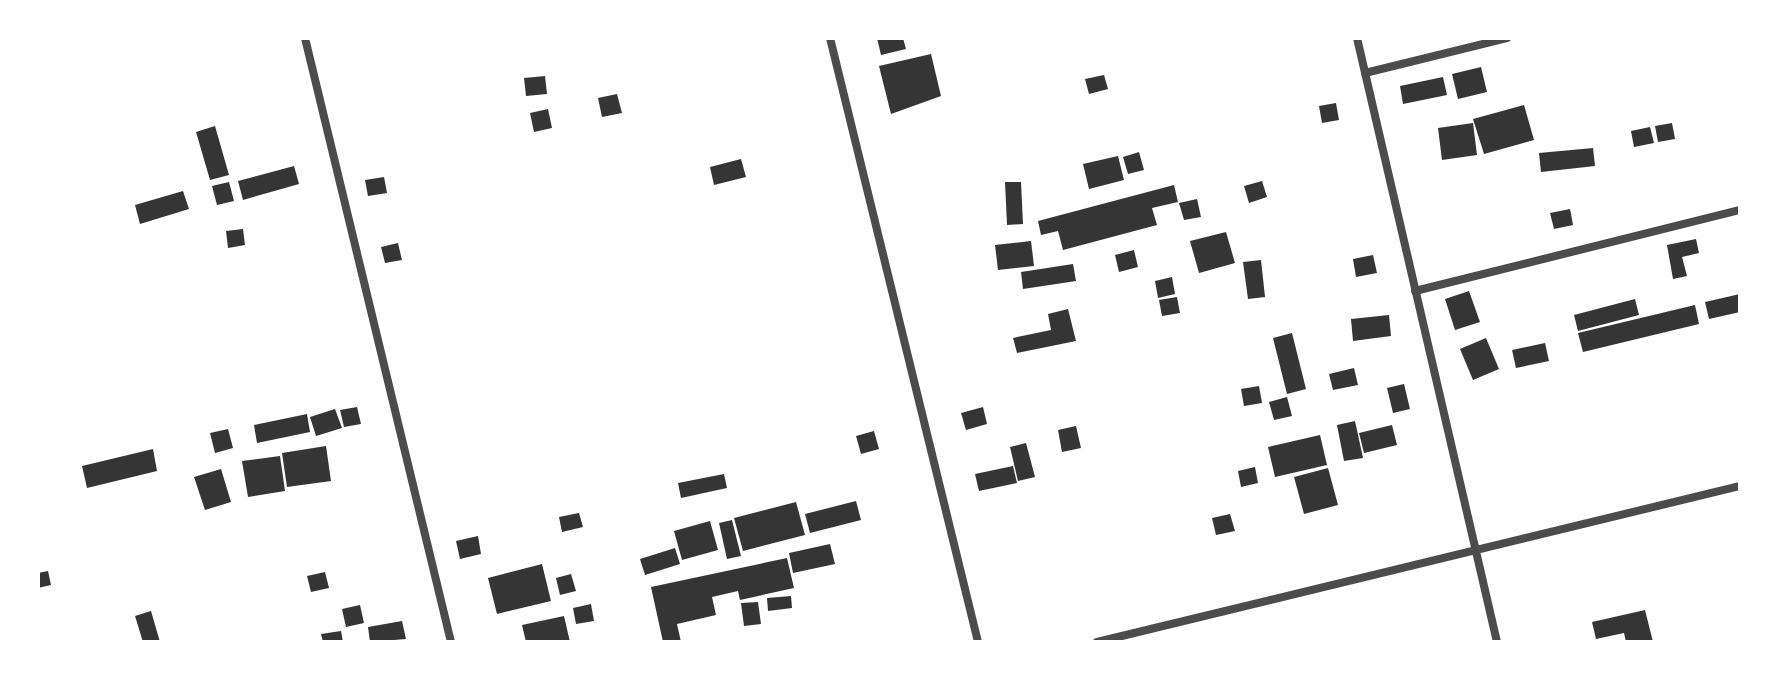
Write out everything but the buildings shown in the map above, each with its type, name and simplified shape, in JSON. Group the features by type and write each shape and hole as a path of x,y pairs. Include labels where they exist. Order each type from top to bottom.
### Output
{"street":[{"path":"305,38 451,642"},
{"path":"830,38 978,642"},
{"path":"1357,38 1497,642"},
{"path":"1365,73 1507,38"},
{"path":"1415,291 1740,210"},
{"path":"1097,642 1740,486"}]}
